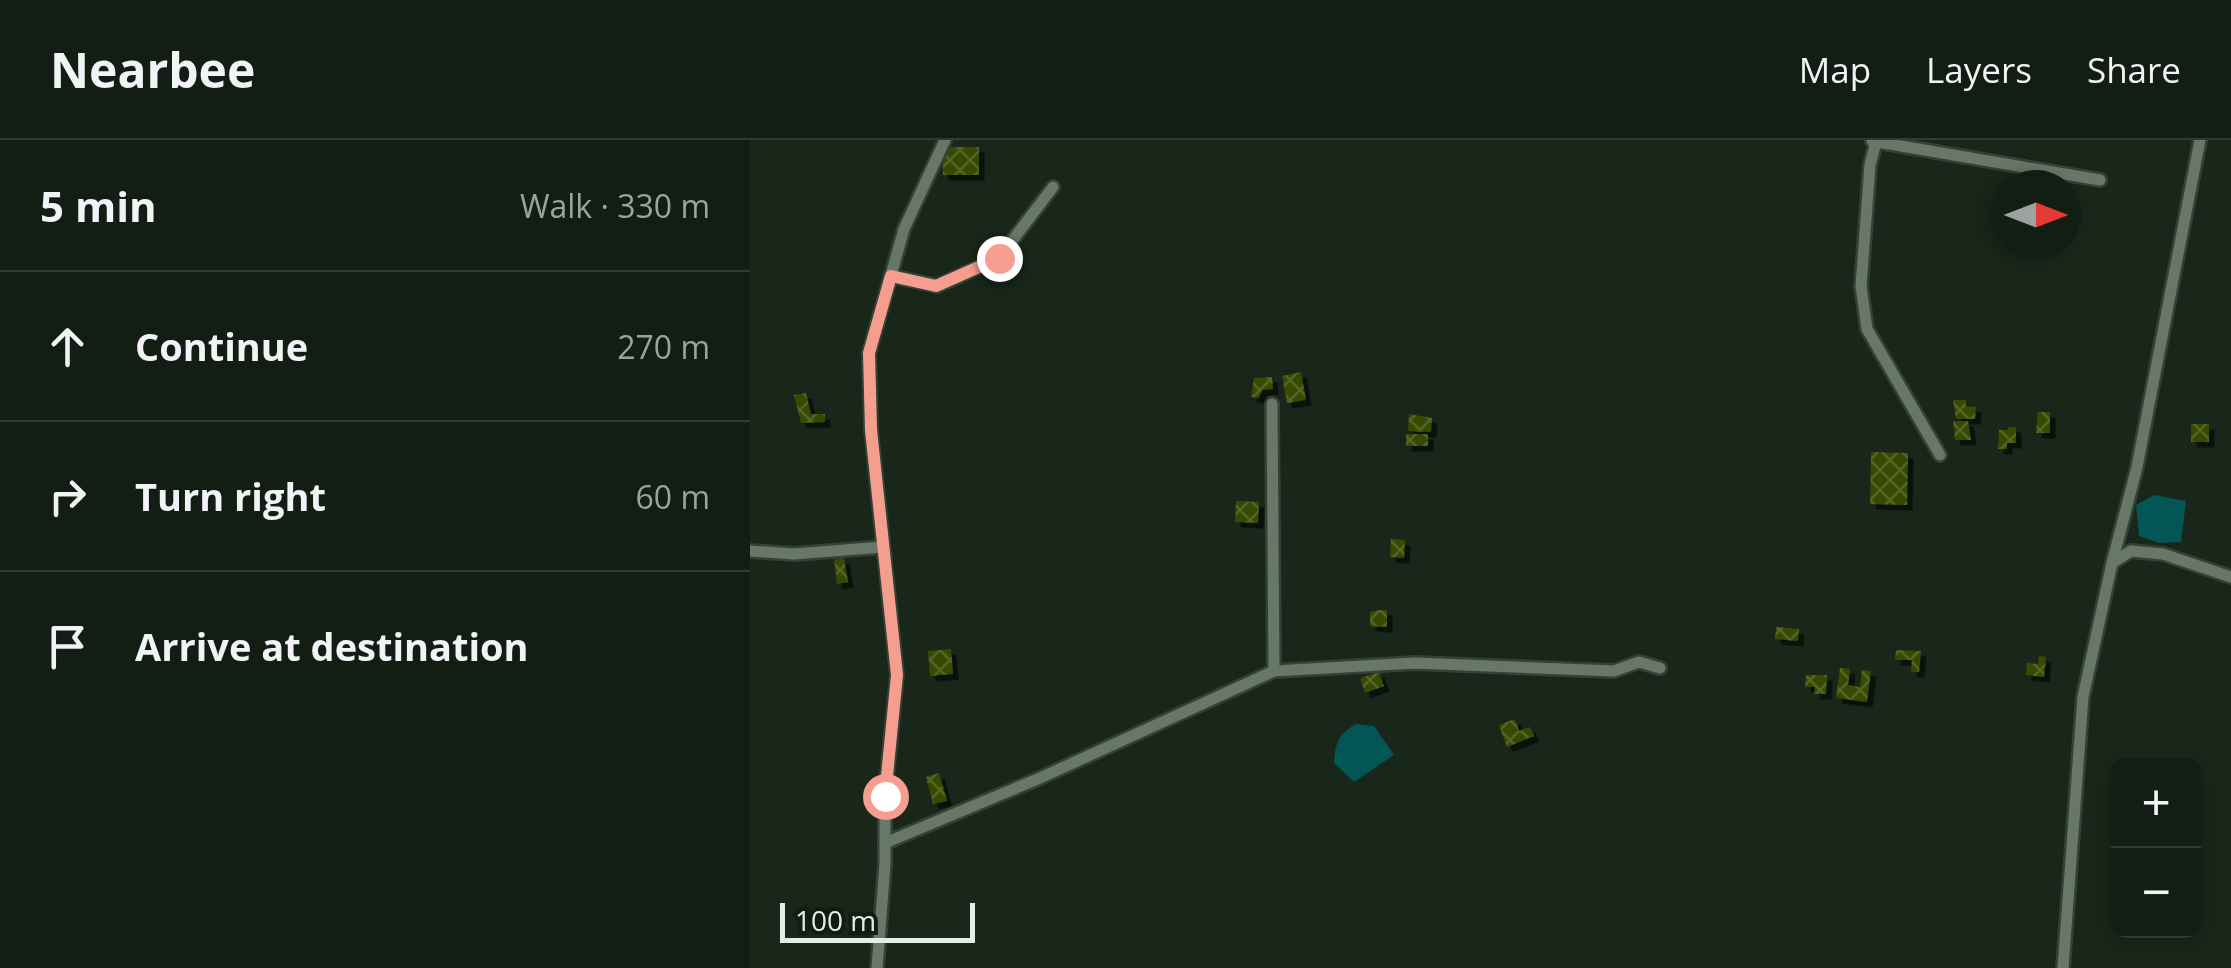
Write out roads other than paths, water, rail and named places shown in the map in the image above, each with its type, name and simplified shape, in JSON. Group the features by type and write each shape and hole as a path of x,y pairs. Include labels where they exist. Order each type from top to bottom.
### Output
{"street":[{"path":"877,968 888,760 897,675 871,430 869,353 904,228 946,140"},
{"path":"2063,968 2083,696 2136,467 2200,140"},
{"path":"1940,455 1867,329 1861,286 1872,141 2100,180"},
{"path":"891,276 936,286 999,258 1054,187"},
{"path":"1272,404 1274,671"},
{"path":"750,550 794,554 883,546"},
{"path":"2112,563 2131,551 2163,554 2231,577"},
{"path":"885,843 1040,778 1274,671 1415,663 1614,671 1639,662 1660,668"}],"water":[{"path":"2154,495 2186,501 2181,542 2159,543 2139,536 2136,505"},
{"path":"1356,724 1374,726 1394,755 1354,782 1334,763 1339,740"}]}
